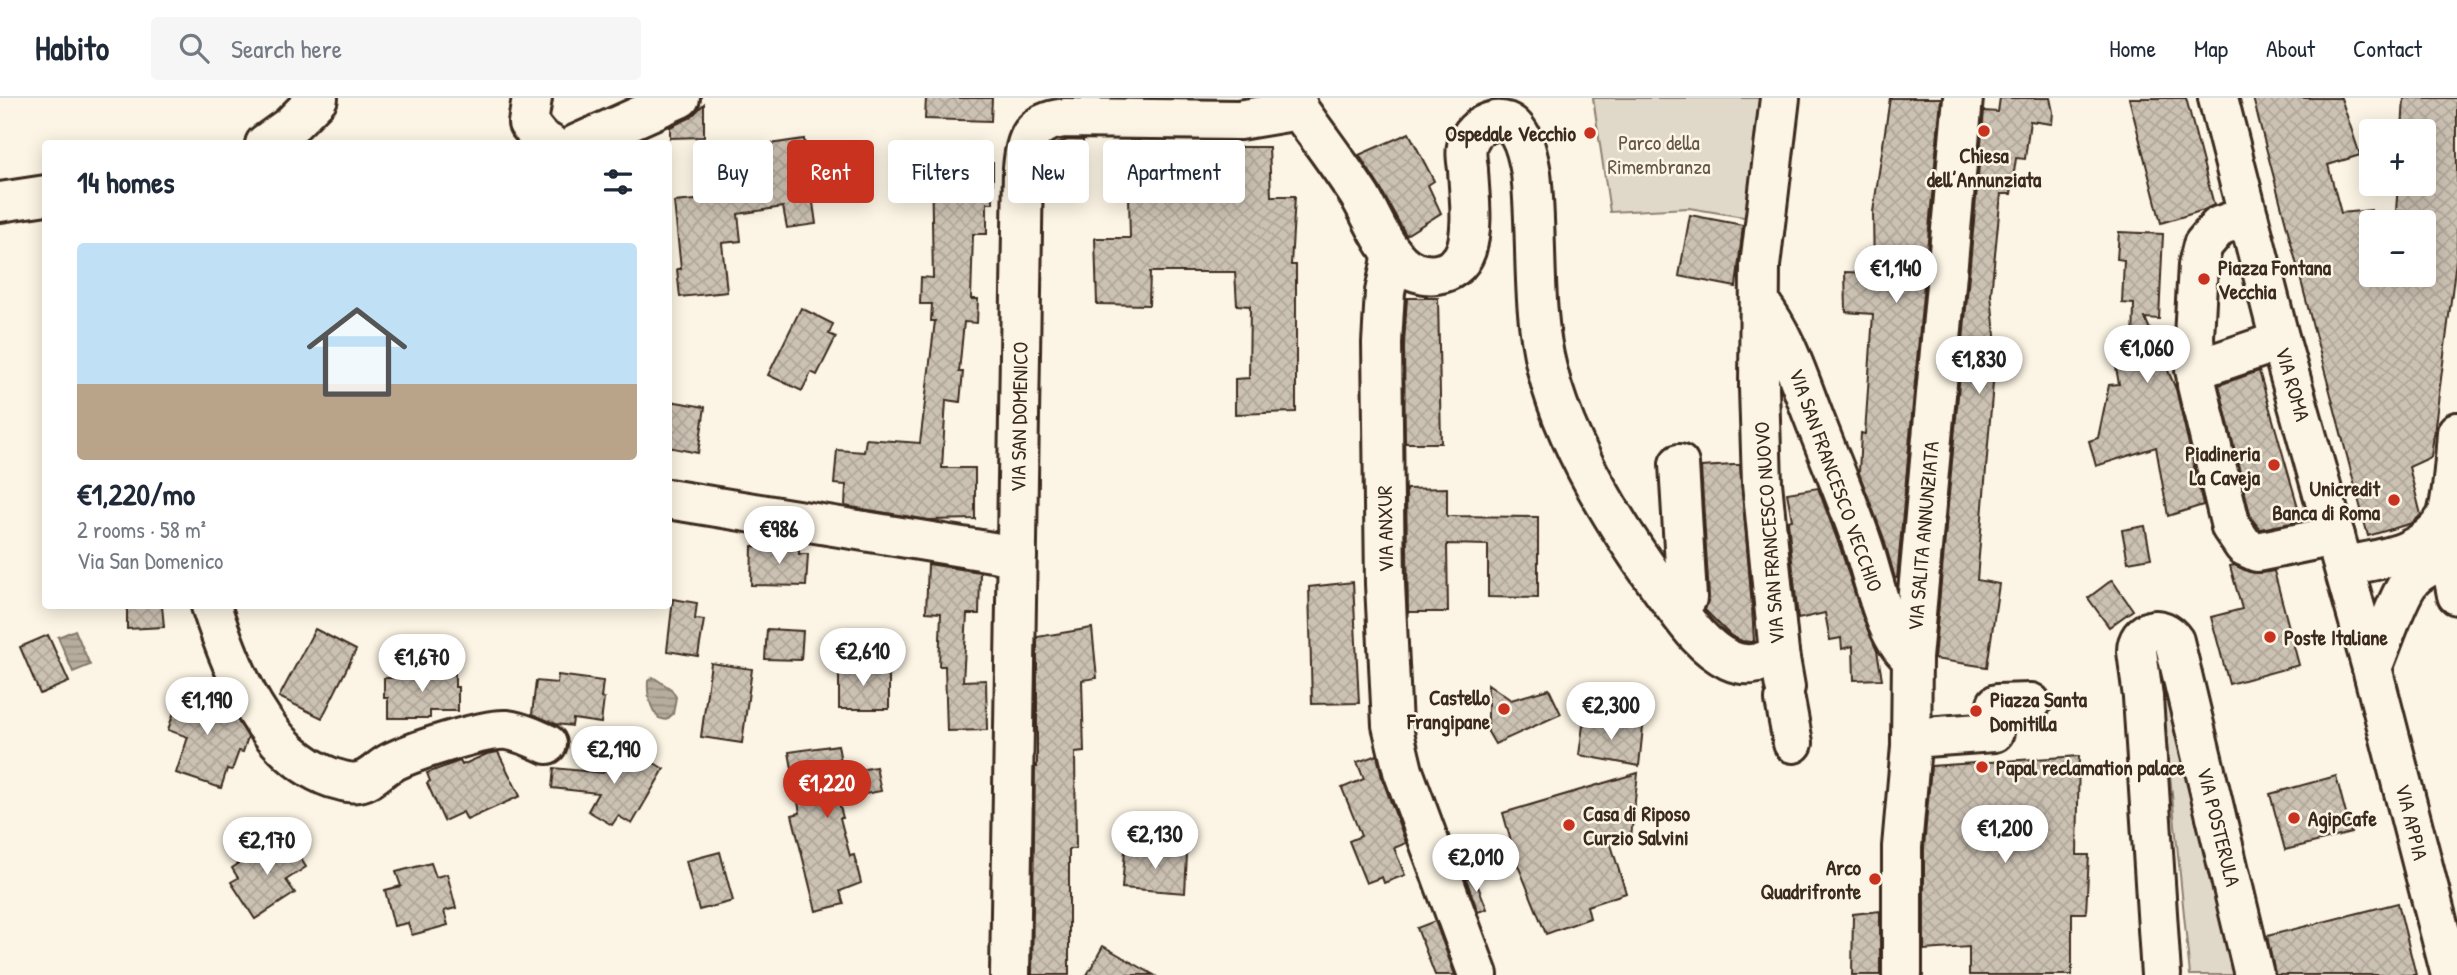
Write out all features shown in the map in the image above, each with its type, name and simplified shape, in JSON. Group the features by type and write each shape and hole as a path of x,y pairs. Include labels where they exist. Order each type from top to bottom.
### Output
{"street":[{"path":"270,140 302,115 318,98"},
{"path":"532,98 528,123 543,140"},
{"path":"586,140 680,98"},
{"name":"VIA SAN FRANCESCO NUOVO","path":"1780,98 1758,302 1762,483 1783,680"},
{"name":"VIA SALITA ANNUNZIATA","path":"1902,975 1902,847 1910,750 1912,659 1963,98"},
{"name":"VIA ROMA","path":"2218,98 2280,341 2372,668"},
{"path":"1297,104 1351,183 1393,254"},
{"name":"VIA SAN DOMENICO","path":"1010,975 1023,168 1031,132 1045,122 1065,118 1239,120 1297,104"},
{"name":"VIA SAN FRANCESCO NUOVO","path":"1393,254 1408,268 1425,275 1440,273 1458,263 1466,250 1470,217 1468,143 1472,135 1486,124 1504,121 1516,128 1527,149 1531,173 1538,309 1546,367 1555,395 1583,458 1634,548 1698,636 1719,654 1741,664 1758,663 1783,680"},
{"path":"0,202 42,196"},
{"path":"2248,216 2224,223 2212,231 2200,253 2194,337 2195,370 2200,400 2231,527 2239,541 2249,550 2402,554 2424,541 2451,542"},
{"name":"VIA ANXUR","path":"1393,254 1385,292 1382,343 1391,726 1403,771 1478,975"},
{"name":"VIA SAN FRANCESCO VECCHIO","path":"1758,302 1771,320 1792,362 1856,524 1888,627 1897,643 1912,659"},
{"path":"2195,370 2280,341"},
{"path":"2457,432 2451,542 2457,595"},
{"path":"1679,464 1687,598"},
{"path":"672,500 1017,556"},
{"path":"2372,668 2410,580 2428,567 2451,542"},
{"path":"212,609 225,646 266,725 290,752 307,766 323,774 344,782 360,782 398,760 492,730 514,732 547,744"},
{"name":"VIA POSTERULA","path":"2161,975 2143,697 2137,651 2137,644 2143,634 2157,629 2167,633 2174,641 2254,975"},
{"name":"VIA APPIA","path":"2372,668 2451,975"},
{"path":"1783,680 1793,743"},
{"path":"1910,750 1994,732 1997,704 2031,703"}],"green space":[{"name":"Parco della Rimembranza","path":"1593,98 1764,98 1750,218 1689,208 1610,212"},
{"path":"2158,654 2239,975 2190,975"}],"shaded area":[{"path":"75,630 90,665 73,672 58,637"},
{"path":"653,677 671,689 676,697 673,714 666,720 659,718 650,701 648,681"}],"building":[{"path":"926,98 992,98 991,121 925,119"},
{"path":"1890,98 1941,98 1897,578 1859,473 1861,433 1865,434 1873,314 1846,312 1845,272 1874,273 1873,212"},
{"path":"2000,98 2050,98 2053,112 2052,124 2030,121 2025,159 2016,158 2011,194 2001,194 1991,294 1996,346 1977,580 1999,584 1987,667 1934,659 1984,111 1998,112"},
{"path":"2129,98 2186,98 2214,205 2161,223"},
{"path":"2253,98 2341,98 2359,155 2328,165 2341,213 2359,211 2359,287 2436,287 2436,210 2396,210 2397,196 2436,196 2436,119 2403,119 2404,98 2457,98 2457,253 2431,457 2409,467 2421,515 2412,523 2368,536"},
{"path":"704,104 704,137 670,138 670,127 690,118"},
{"path":"1409,133 1434,181 1428,185 1441,213 1406,235 1359,155"},
{"path":"787,141 787,203 813,203 816,224 787,228 783,207 738,214 741,241 722,243 727,292 680,297 677,269 681,269 674,202 773,203 773,144"},
{"path":"1245,147 1269,147 1271,196 1295,196 1291,265 1296,265 1296,412 1235,414 1235,379 1249,378 1250,306 1237,305 1235,272 1150,272 1149,305 1097,304 1095,238 1130,238 1129,203 1245,203"},
{"path":"932,203 987,203 987,234 973,234 971,299 978,299 977,323 964,322 959,372 963,372 960,402 946,400 942,468 975,468 975,519 929,520 845,506 846,485 834,484 837,450 864,452 866,439 920,443 935,321 931,321 932,304 920,304 921,277 933,278"},
{"path":"1690,215 1743,225 1736,287 1679,276"},
{"path":"2119,232 2163,234 2159,319 2145,318 2176,389 2203,505 2168,516 2156,447 2096,466 2089,441 2098,438 2109,385 2119,384 2113,351 2133,348 2134,304 2122,303 2124,260 2117,259"},
{"path":"1407,298 1438,298 1441,443 1405,443 1404,344"},
{"path":"801,308 833,324 829,334 836,337 817,375 811,372 802,391 768,375"},
{"path":"2259,371 2302,521 2260,529 2251,518 2219,385"},
{"path":"672,401 705,407 698,453 672,448"},
{"path":"1740,465 1752,607 1754,641 1751,642 1731,636 1705,610 1709,597 1701,467"},
{"path":"1447,488 1447,516 1538,517 1538,598 1488,597 1488,545 1447,544 1448,612 1408,612 1406,489"},
{"path":"1818,488 1861,613 1877,651 1882,679 1854,680 1853,646 1842,649 1841,638 1830,640 1825,613 1798,619 1788,521 1792,520 1787,493"},
{"path":"2145,526 2151,558 2128,562 2122,530"},
{"path":"752,546 799,547 799,554 808,554 806,586 751,585"},
{"path":"928,564 980,572 979,614 967,614 963,681 986,680 987,730 947,731 945,666 939,666 941,613 926,612"},
{"name":"Poste Italiane","path":"2234,565 2249,572 2274,571 2299,665 2229,684 2211,617 2242,609 2230,566"},
{"path":"2112,580 2133,610 2109,627 2088,598"},
{"path":"1353,582 1359,703 1312,704 1309,587"},
{"path":"673,599 697,603 695,619 704,620 698,656 667,651"},
{"path":"127,609 162,609 164,627 127,629"},
{"path":"1092,628 1097,678 1082,680 1084,752 1075,753 1076,849 1069,849 1069,975 1032,975 1037,637"},
{"path":"315,629 356,650 322,718 279,697"},
{"path":"767,629 803,631 801,660 765,659"},
{"path":"48,635 69,682 40,694 20,647"},
{"path":"711,663 752,669 742,743 701,737"},
{"path":"839,663 868,663 868,672 889,672 889,709 839,709"},
{"path":"455,669 458,711 430,711 430,718 388,718 384,678 410,678 410,670"},
{"path":"558,675 603,681 601,723 573,719 572,726 556,724 532,714 536,681 557,683"},
{"name":"Castello Frangipane","path":"1488,684 1511,700 1549,689 1561,714 1495,744 1488,732"},
{"path":"183,685 206,693 205,699 230,708 248,737 232,770 227,769 221,788 176,773 188,737 168,730"},
{"path":"1584,718 1643,727 1639,766 1579,755"},
{"path":"838,745 843,773 876,767 881,791 838,799 850,856 854,855 861,883 840,891 844,904 816,911 792,815 800,813 789,752"},
{"path":"618,749 628,755 631,749 664,769 632,824 618,816 612,825 588,811 598,793 552,788 554,768 603,773"},
{"path":"498,752 520,796 467,820 463,812 444,821 427,783 430,781 427,773 460,761 462,765"},
{"path":"1377,755 1382,778 1406,843 1394,848 1405,875 1384,883 1382,877 1366,883 1349,841 1361,836 1342,788 1364,779 1357,762"},
{"path":"2079,756 2077,855 2089,855 2086,913 2072,913 2072,975 1969,975 1969,947 1924,950 1924,848 1931,766"},
{"name":"Casa di Riposo Curzio Salvini","path":"1638,773 1631,837 1608,835 1626,893 1587,906 1590,918 1546,934 1517,863 1503,813"},
{"path":"2336,776 2351,833 2285,850 2270,794"},
{"path":"275,840 281,849 291,843 306,867 286,880 295,893 255,919 231,882 238,878 232,868"},
{"path":"1125,850 1187,854 1185,893 1122,888"},
{"path":"720,852 733,901 699,910 686,861"},
{"path":"431,863 436,877 447,874 456,908 444,911 448,925 412,935 408,923 394,926 385,890 401,886 396,872"},
{"path":"1474,876 1487,909 1478,912 1466,879"},
{"path":"2398,903 2416,975 2275,975 2267,936"},
{"path":"1880,911 1880,975 1852,975 1853,914"},
{"path":"1435,921 1455,975 1435,975 1417,928"},
{"path":"1103,946 1154,975 1087,975"}],"place":[{"name":"Chiesa dell’Annunziata","path":"1984,131"},
{"name":"Ospedale Vecchio","path":"1590,133"},
{"name":"Piazza Fontana Vecchia","path":"2204,279"},
{"name":"Piadineria La Caveja","path":"2274,465"},
{"name":"Unicredit Banca di Roma","path":"2394,500"},
{"name":"Poste Italiane","path":"2270,637"},
{"name":"Castello Frangipane","path":"1504,709"},
{"name":"Piazza Santa Domitilla","path":"1976,711"},
{"name":"Papal reclamation palace","path":"1982,767"},
{"name":"AgipCafe","path":"2294,818"},
{"name":"Casa di Riposo Curzio Salvini","path":"1569,825"},
{"name":"Arco Quadrifronte","path":"1875,879"}]}
